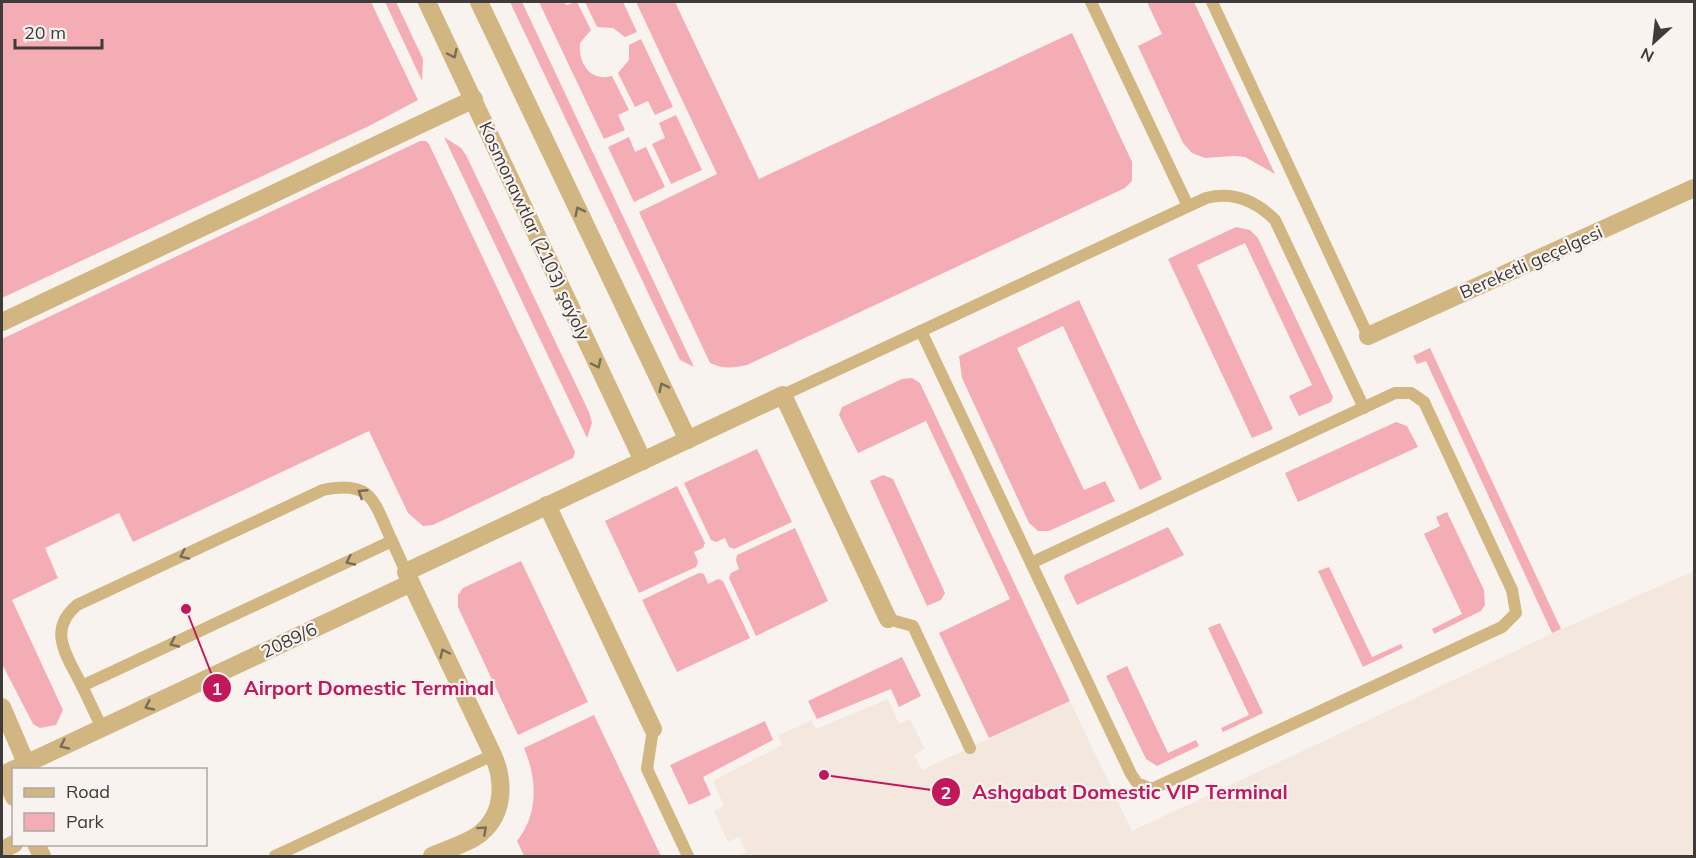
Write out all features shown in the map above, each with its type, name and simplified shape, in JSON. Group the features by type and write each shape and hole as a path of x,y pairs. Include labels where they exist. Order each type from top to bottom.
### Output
{"street":[{"name":"Kosmonawtlar (2103) şaýoly","path":"428,2 643,461"},
{"path":"479,2 688,440"},
{"path":"2,321 474,99"},
{"name":"Bereketli geçelgesi","path":"1368,336 1695,188"},
{"path":"783,395 888,619"},
{"name":"2089/6","path":"15,768 409,578 547,505 783,395"},
{"path":"547,505 653,729"},
{"path":"409,578 493,755 501,780 501,794 490,823 481,834 432,856"},
{"path":"2,707 26,763"},
{"path":"2,774 12,793"}],"lane":[{"path":"1091,2 1188,206"},
{"path":"1212,2 1368,336"},
{"path":"783,395 1188,206 1214,196 1240,198 1255,203 1275,220 1364,408"},
{"path":"921,331 1131,774 1137,783 1152,789 1502,627 1516,613 1512,590 1424,402 1411,393 1404,392 1364,408 1031,563"},
{"path":"102,728 61,642 60,632 62,620 69,611 98,595 324,490 351,486 364,491 372,500 409,578"},
{"path":"82,686 392,541"},
{"path":"888,619 913,626 970,748"},
{"path":"653,729 647,769 688,856"},
{"path":"275,856 493,755"}],"shaded area":[{"path":"1694,571 1694,856 738,856 746,852 739,837 728,842 714,811 724,806 713,781 782,745 778,736 811,720 816,729 888,699 899,724 910,719 925,749 914,755 922,770 1070,701 1132,831 1562,629"}],"green space":[{"path":"2,2 371,2 418,100 369,126 2,298"},
{"path":"385,2 396,2 423,59 422,81"},
{"path":"510,2 522,2 694,367 680,360"},
{"path":"539,2 564,2 566,5 577,2 591,30 580,43 583,64 597,76 612,76 629,110 618,115 625,130 604,139"},
{"path":"585,2 623,2 637,32 625,37 613,28 597,27"},
{"path":"636,2 675,2 759,179 1072,33 1132,162 1132,181 1125,188 747,365 728,367 715,365 710,363 639,212 717,174"},
{"path":"1147,2 1194,2 1275,174 1245,157 1205,158 1192,153 1183,143 1138,46 1162,34"},
{"path":"641,39 673,107 655,115 648,101 635,107 618,73 629,60 629,45"},
{"path":"676,115 702,170 671,184 652,144 665,138 659,123"},
{"path":"444,137 461,148 466,155 589,412 592,423 587,438"},
{"path":"629,137 635,152 646,147 665,187 634,202 608,147"},
{"path":"420,141 426,141 429,144 575,452 573,458 433,525 423,526 408,513 369,431 133,542 119,513 45,548 58,578 12,600 63,710 56,725 40,728 33,724 2,664 2,339"},
{"path":"1236,227 1250,230 1258,238 1333,397 1331,402 1299,416 1289,396 1312,385 1245,243 1197,265 1273,429 1252,438 1168,259"},
{"path":"1079,300 1162,479 1140,490 1063,326 1017,348 1084,490 1105,481 1115,501 1049,531 1038,531 1029,523 962,378 959,356"},
{"path":"1430,348 1561,629 1552,633 1426,361 1417,364 1413,356"},
{"path":"912,378 920,383 1070,701 989,738 939,633 1010,599 926,421 858,453 839,415 842,407 902,379"},
{"path":"1396,422 1407,426 1418,447 1298,502 1285,473"},
{"path":"757,449 792,522 734,549 729,547 725,538 716,542 711,540 684,483"},
{"path":"883,475 893,479 945,593 941,600 927,606 870,481"},
{"path":"677,486 705,543 703,548 694,552 698,562 696,567 639,593 605,521"},
{"path":"1447,512 1484,590 1485,605 1481,611 1434,634 1432,629 1462,614 1424,534 1440,526 1436,517"},
{"path":"1168,527 1184,555 1077,605 1064,578 1065,575"},
{"path":"795,528 828,601 756,636 729,578 731,573 739,569 737,555"},
{"path":"521,561 588,702 518,735 458,607 458,595 463,588"},
{"path":"1329,567 1372,657 1401,644 1403,648 1363,667 1318,571"},
{"path":"699,573 704,574 708,584 718,579 723,581 750,638 677,672 642,600"},
{"path":"1220,623 1263,713 1223,732 1221,728 1249,715 1208,628"},
{"path":"902,657 921,696 899,707 891,689 817,719 808,701"},
{"path":"1127,666 1168,753 1196,740 1199,746 1157,766 1146,759 1106,676"},
{"path":"594,715 661,856 524,856 517,841 529,819 534,796 531,771 524,748"},
{"path":"765,721 773,740 703,777 711,795 689,805 670,765"}],"place":[{"name":"Airport Domestic Terminal","path":"186,609"},
{"name":"Ashgabat Domestic VIP Terminal","path":"824,775"}]}
